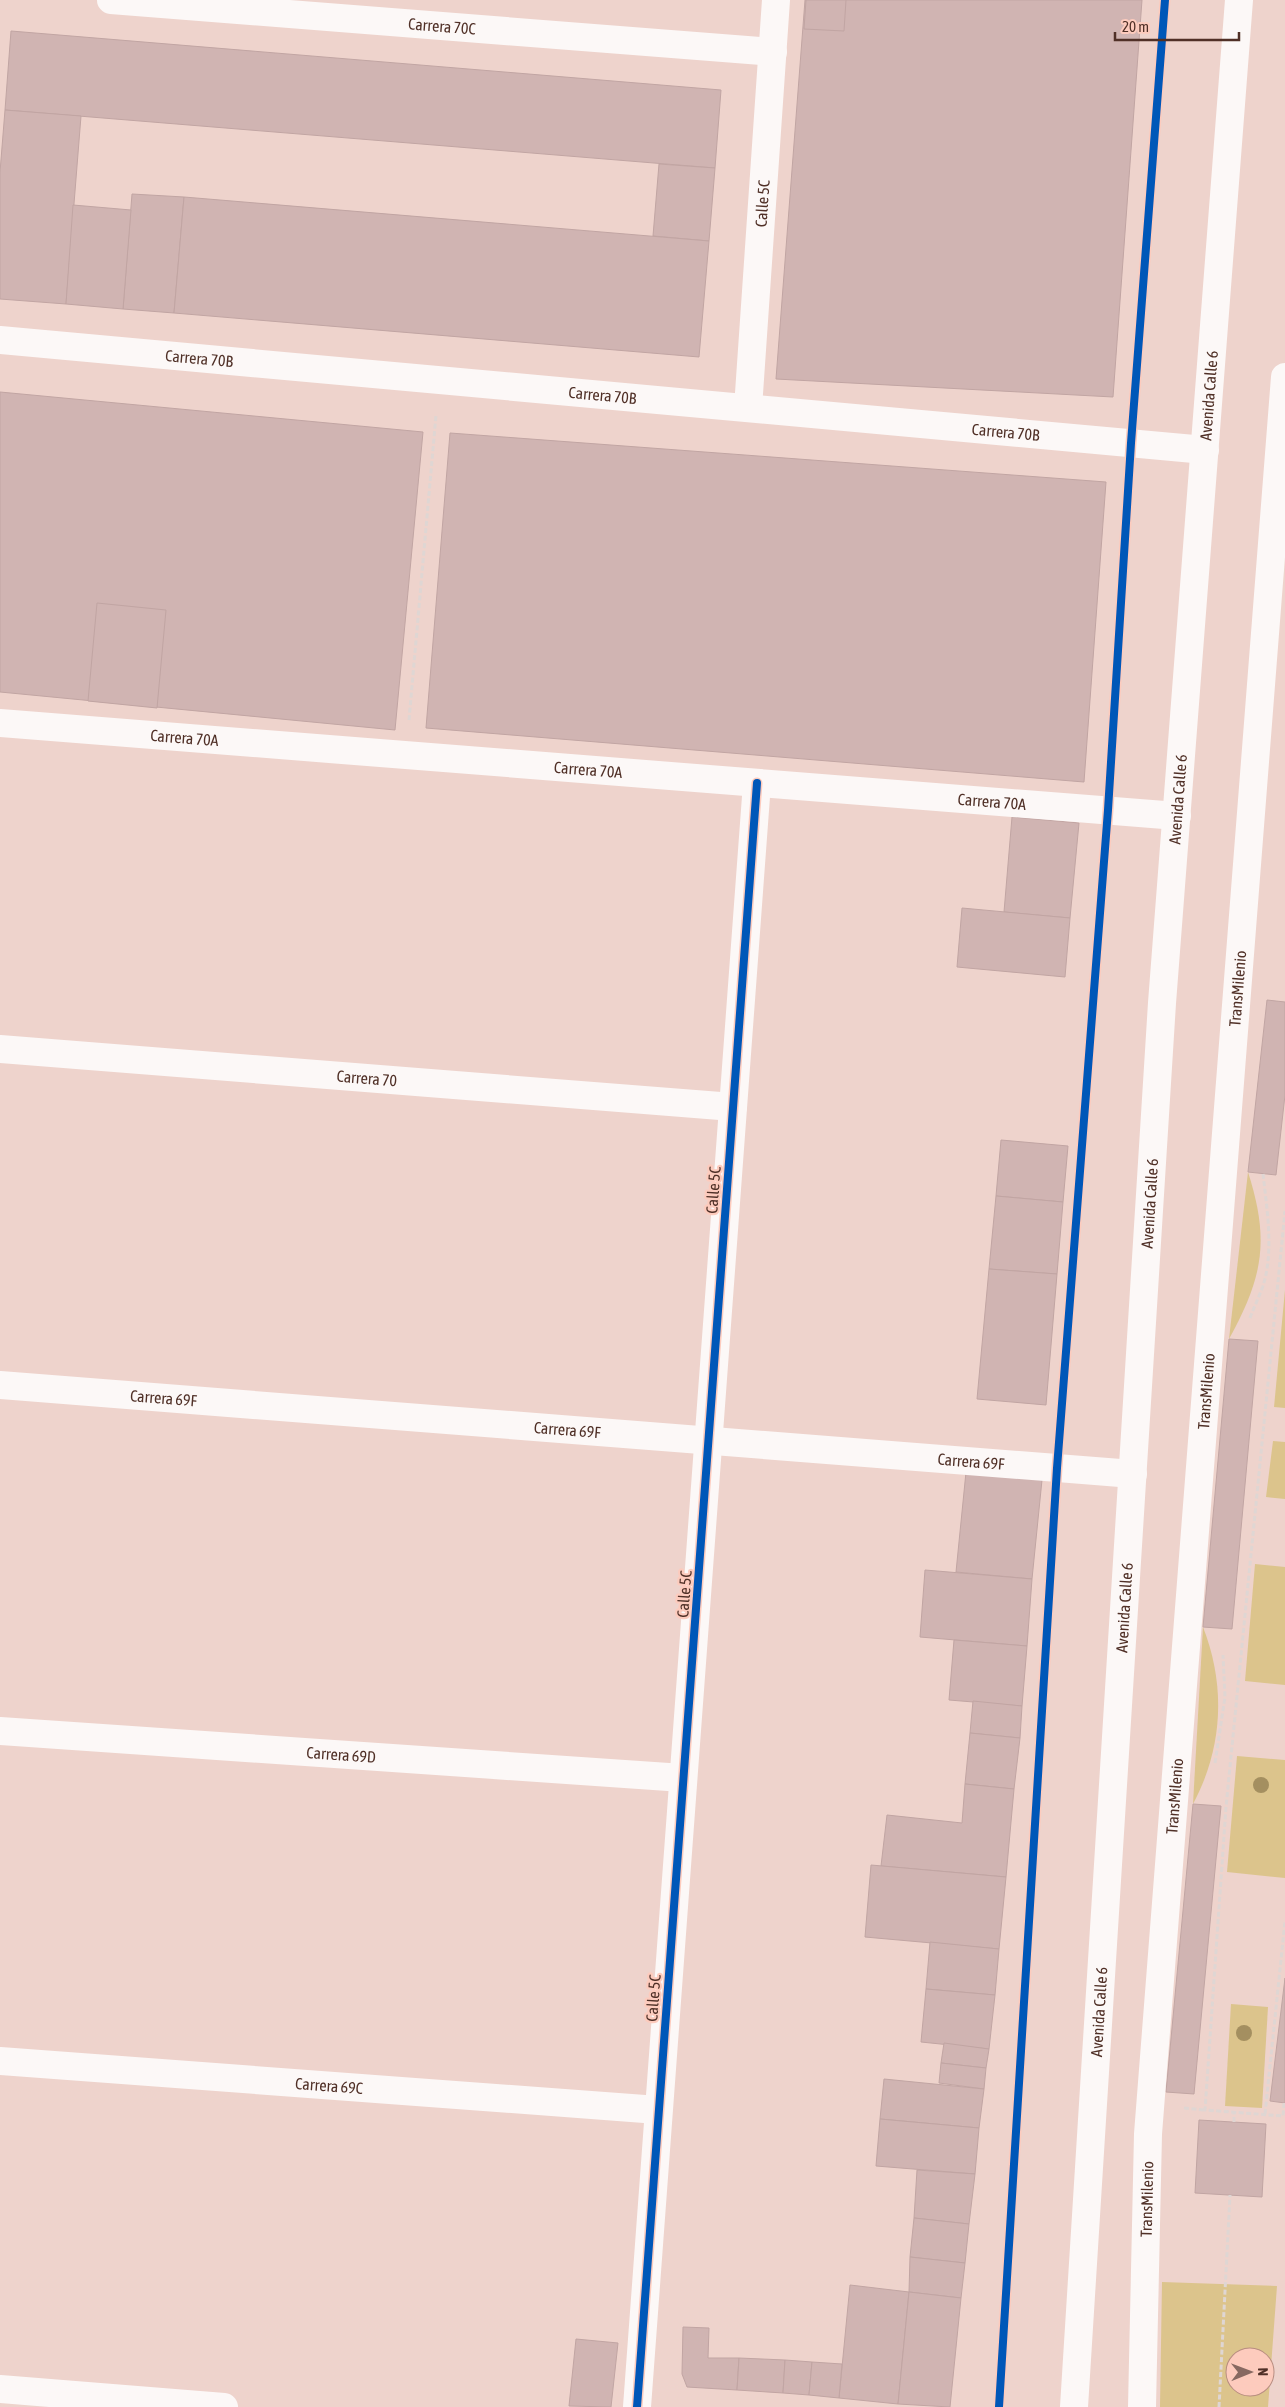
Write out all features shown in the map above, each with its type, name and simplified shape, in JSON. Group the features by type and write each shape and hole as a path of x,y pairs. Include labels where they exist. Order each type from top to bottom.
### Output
{"main road":[{"name":"Carrera 70C","path":"111,0 773,52"},
{"name":"Calle 5C","path":"748,408 776,0"},
{"name":"Avenida Calle 6","path":"1074,2407 1162,1003 1239,0"},
{"name":"Carrera 70B","path":"0,340 1205,450"},
{"name":"TransMilenio","path":"1142,2407 1148,2134 1285,377"},
{"name":"Carrera 70A","path":"0,723 1177,816"},
{"name":"Calle 5C","path":"637,2407 757,783"},
{"name":"Carrera 70","path":"0,1049 733,1107"},
{"name":"Carrera 69F","path":"0,1385 1133,1474"},
{"name":"Carrera 69D","path":"0,1731 683,1778"},
{"name":"Carrera 69C","path":"0,2061 658,2110"},
{"path":"0,2389 224,2407"}],"path":[{"path":"406,755 439,380"},
{"path":"1248,1324 1263,1285 1268,1254 1267,1204 1263,1174"},
{"path":"1284,2103 1283,2116 1205,2110 1226,1806 1285,1211"},
{"path":"1215,1765 1225,1697 1222,1652"},
{"path":"1265,2114 1285,1921"},
{"path":"1234,2112 1234,2122"},
{"path":"1219,2407 1230,2195"}],"shaded area":[{"path":"1248,1172 1259,1218 1260,1258 1249,1296 1229,1339"},
{"path":"1285,1290 1285,1408 1274,1407"},
{"path":"1273,1441 1285,1442 1285,1499 1266,1497"},
{"path":"1255,1564 1285,1567 1285,1685 1245,1681"},
{"path":"1203,1627 1215,1672 1218,1694 1218,1717 1210,1761 1203,1783 1193,1804"},
{"path":"1237,1756 1285,1760 1285,1878 1227,1872"},
{"path":"1231,2004 1268,2007 1262,2108 1225,2106"},
{"path":"1162,2282 1277,2286 1272,2347 1225,2347 1225,2397 1269,2397 1268,2407 1160,2407"}],"building":[{"path":"805,0 1142,0 1113,397 776,379"},
{"path":"806,0 846,0 844,31 804,29"},
{"path":"11,31 721,90 715,168 5,110"},
{"path":"5,110 81,116 66,304 0,299 0,172"},
{"path":"659,164 715,168 709,241 653,236"},
{"path":"132,194 184,197 174,313 123,309"},
{"path":"184,197 709,241 699,357 174,313"},
{"path":"73,205 131,210 123,309 66,304"},
{"path":"0,392 423,432 395,730 0,692"},
{"path":"450,433 1106,482 1084,782 426,728"},
{"path":"97,603 166,610 157,708 88,701"},
{"path":"1012,817 1079,823 1070,918 1004,912"},
{"path":"962,908 1070,918 1065,977 957,967"},
{"path":"1267,1000 1285,1002 1285,1095 1276,1175 1248,1172"},
{"path":"1001,1140 1068,1146 1063,1202 996,1196"},
{"path":"996,1196 1063,1202 1057,1274 989,1269"},
{"path":"989,1269 1057,1274 1046,1405 977,1399"},
{"path":"1229,1339 1258,1341 1232,1629 1203,1627"},
{"path":"966,1472 1042,1480 1032,1579 956,1572"},
{"path":"925,1570 1032,1579 1027,1646 920,1637"},
{"path":"954,1640 1027,1646 1022,1706 949,1700"},
{"path":"973,1701 1022,1706 1020,1738 970,1733"},
{"path":"970,1733 1020,1738 1014,1789 965,1784"},
{"path":"965,1784 1014,1789 1006,1877 881,1866 887,1815 962,1823"},
{"path":"1193,1804 1221,1806 1194,2094 1166,2092"},
{"path":"871,1865 1006,1877 999,1949 865,1937"},
{"path":"930,1942 999,1949 995,1995 926,1989"},
{"path":"1285,1978 1285,2103 1270,2101"},
{"path":"926,1989 995,1995 989,2049 921,2042"},
{"path":"944,2043 989,2049 986,2068 941,2063"},
{"path":"941,2063 986,2068 984,2089 939,2083"},
{"path":"884,2079 984,2089 979,2128 880,2119"},
{"path":"880,2119 979,2128 975,2174 876,2166"},
{"path":"1199,2120 1266,2124 1262,2197 1195,2193"},
{"path":"917,2170 975,2174 969,2224 914,2218"},
{"path":"914,2218 969,2224 965,2263 910,2257"},
{"path":"910,2257 965,2263 961,2298 909,2292"},
{"path":"850,2285 909,2292 898,2404 839,2398"},
{"path":"909,2292 961,2298 950,2407 898,2404"},
{"path":"683,2327 709,2328 708,2358 739,2358 737,2390 687,2387 682,2374"},
{"path":"576,2339 618,2343 611,2407 569,2406"},
{"path":"739,2358 785,2360 783,2393 737,2390"},
{"path":"785,2360 812,2362 809,2395 783,2393"},
{"path":"812,2362 842,2364 839,2398 809,2395"}],"cycle path":[{"path":"999,2407 1057,1468 1108,810 1131,443 1165,0"},
{"path":"637,2407 757,783"}]}
